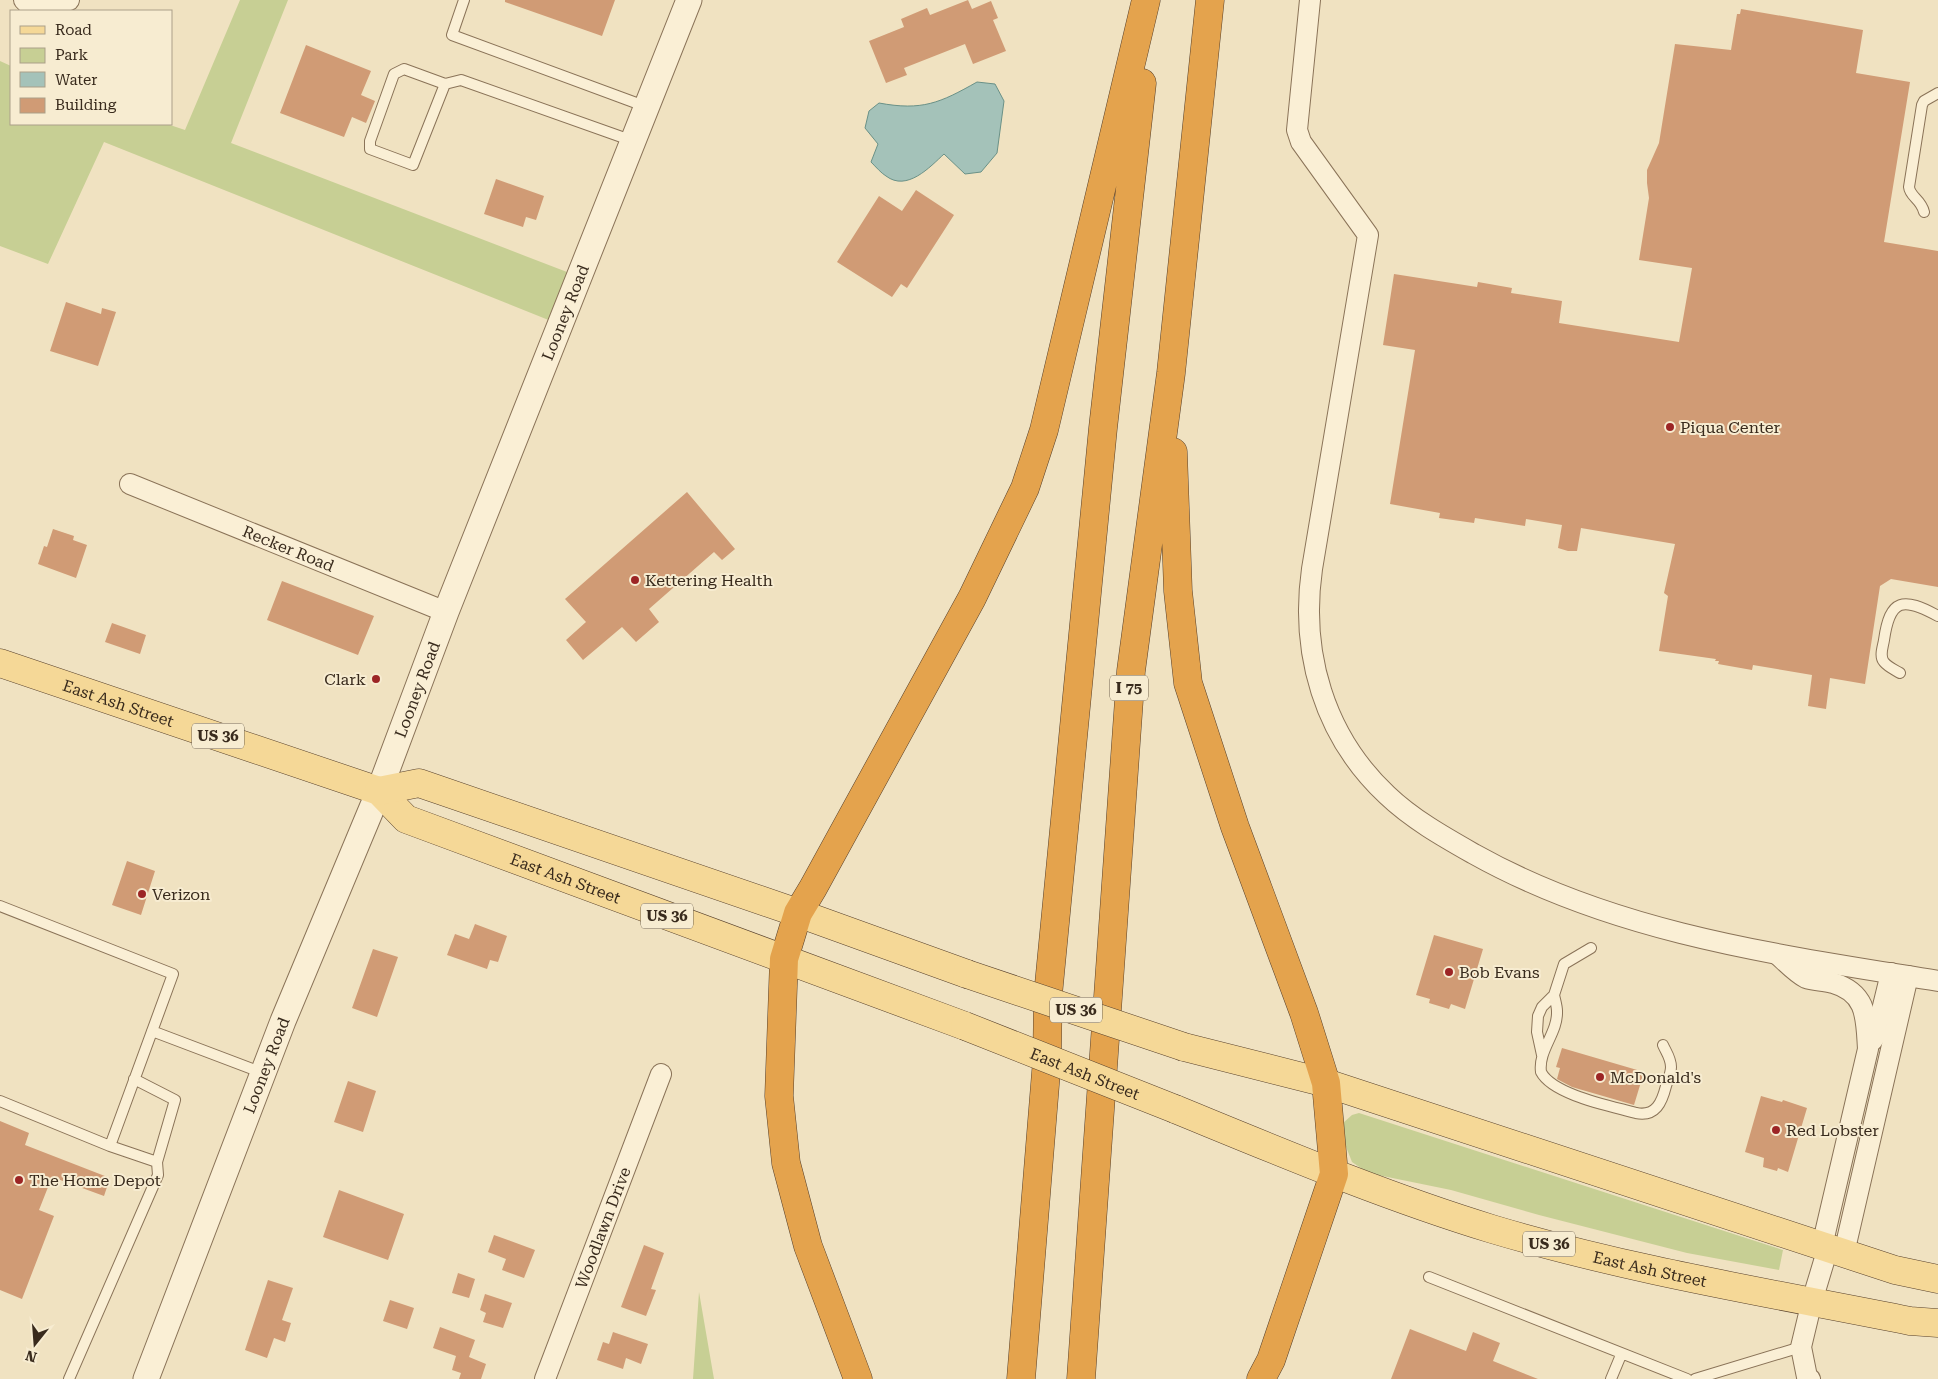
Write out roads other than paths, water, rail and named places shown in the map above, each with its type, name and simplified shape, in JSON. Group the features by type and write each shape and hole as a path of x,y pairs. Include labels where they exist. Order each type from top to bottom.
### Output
{"highway":[{"path":"858,1379 808,1246 786,1163 778,1096 784,959 798,913 972,598 1025,488 1044,430 1146,0"},
{"path":"1021,1379 1047,1060 1049,986 1103,428 1151,0"},
{"name":"I 75","path":"1081,1379 1131,671 1171,373 1210,0"},
{"path":"1171,373 1178,591 1188,683 1235,827 1304,1013 1326,1083 1334,1174 1271,1360 1261,1379"}],"main road":[{"name":"East Ash Street","path":"0,663 379,791 406,819 965,1026 1398,1198 1493,1229 1638,1268 1910,1321 1938,1323"},
{"name":"US 36","path":"379,791 418,783 798,913 967,974 1184,1047 1326,1083 1896,1270 1938,1279"}],"street":[{"path":"24,0 28,5 40,9 70,0"},
{"name":"Looney Road","path":"146,1379 287,1012 379,791 446,612 689,0"},
{"path":"1310,0 1297,130 1301,142 1368,235 1309,595 1308,621 1312,660 1318,682 1346,746 1363,770 1393,801 1433,830 1501,868 1556,894 1602,910 1691,936 1776,954 1938,981"},
{"name":"Recker Road","path":"130,484 446,612"},
{"path":"1776,954 1806,978 1839,984 1854,995 1862,1005 1866,1015 1868,1049 1831,1249"},
{"path":"1868,1049 1876,1035 1900,975"},
{"path":"1810,1379 1807,1377 1801,1347 1812,1301 1831,1249 1900,975"},
{"name":"Woodlawn Drive","path":"545,1379 661,1074"}],"lane":[{"path":"464,0 452,35 648,107"},
{"path":"444,84 412,165 370,149 370,141 394,74 404,69 444,84 461,80 634,142"},
{"path":"1924,212 1921,203 1911,194 1909,187 1923,103 1938,93"},
{"path":"1900,673 1884,663 1881,655 1887,621 1891,612 1899,606 1913,604 1938,616"},
{"path":"0,906 173,974 110,1146"},
{"path":"1542,1057 1552,1036 1557,1016 1554,995 1564,964 1591,948"},
{"path":"1554,995 1542,1007 1536,1021 1542,1057 1541,1072 1551,1084 1580,1097 1645,1114 1653,1112 1660,1104 1670,1073 1670,1061 1663,1044"},
{"path":"152,1031 264,1073"},
{"path":"70,1379 158,1175 157,1162 175,1100 134,1080"},
{"path":"0,1101 110,1146 157,1162"},
{"path":"1429,1277 1674,1377 1687,1379"},
{"path":"1695,1379 1801,1347"},
{"path":"1611,1379 1621,1355"}],"water":[{"path":"977,82 995,84 1004,101 997,153 981,172 965,174 944,154 918,176 902,181 886,176 871,162 878,144 865,128 869,111 879,103 907,106 930,103 941,100"}],"place":[{"name":"Piqua Center","path":"1670,427"},
{"name":"Kettering Health","path":"635,580"},
{"name":"Clark","path":"376,679"},
{"name":"Verizon","path":"142,894"},
{"name":"Bob Evans","path":"1449,972"},
{"name":"McDonald's","path":"1600,1077"},
{"name":"Red Lobster","path":"1776,1130"},
{"name":"The Home Depot","path":"19,1180"}]}
